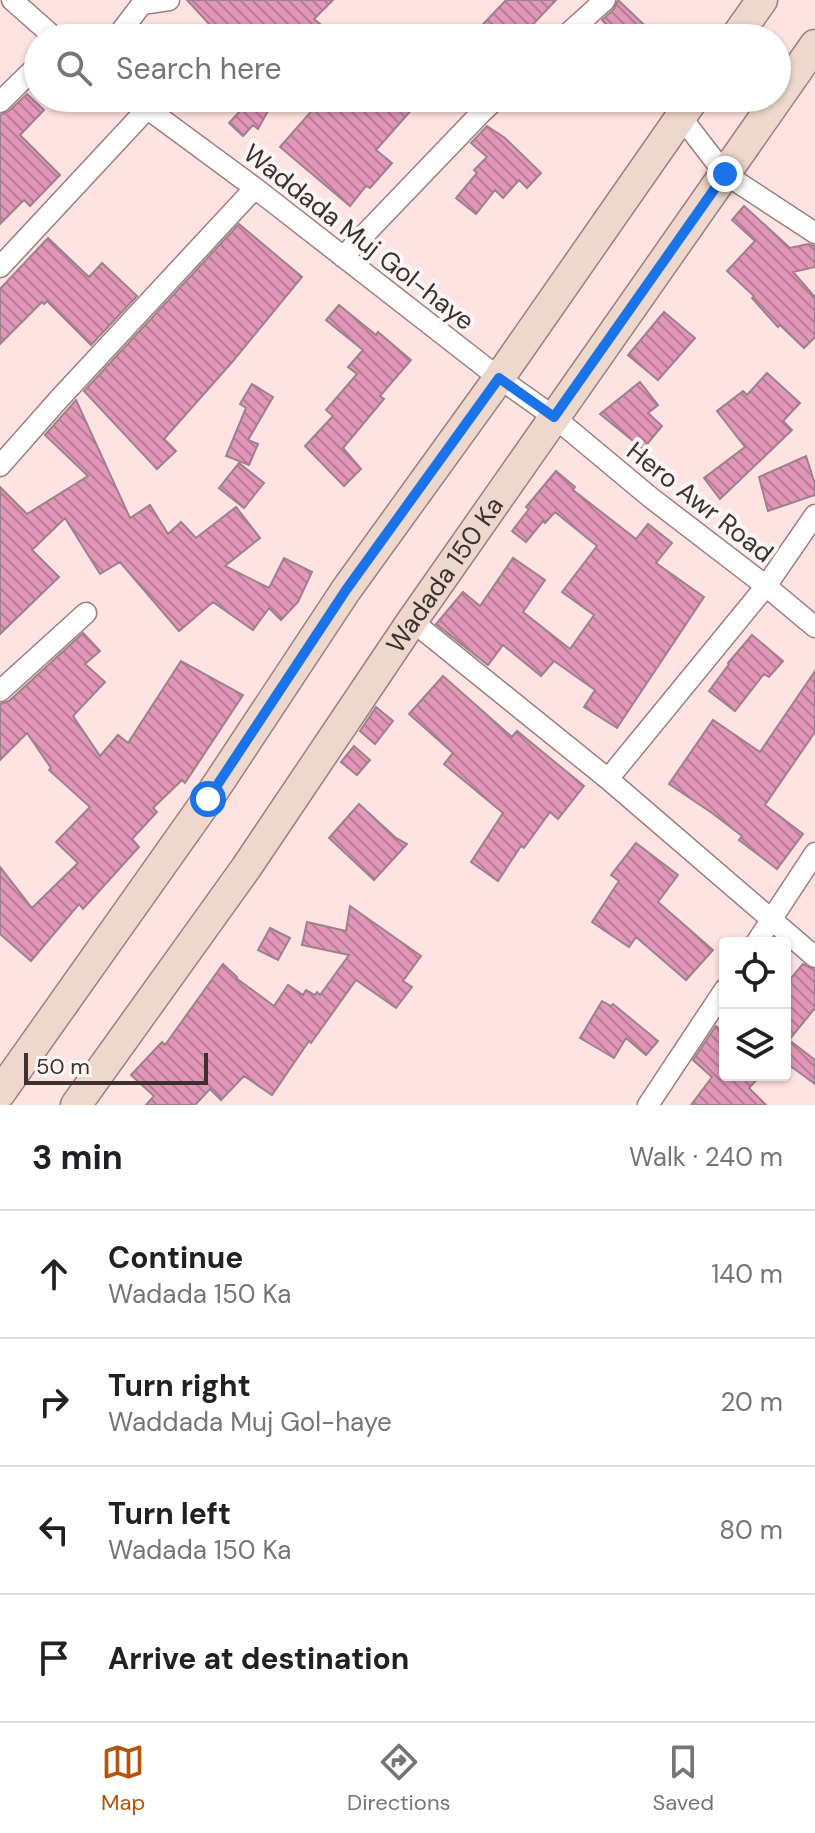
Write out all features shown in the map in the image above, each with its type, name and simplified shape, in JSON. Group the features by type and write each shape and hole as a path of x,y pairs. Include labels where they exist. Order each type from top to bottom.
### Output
{"street":[{"path":"12,0 39,24"},
{"path":"127,24 144,2 169,0"},
{"path":"578,24 605,0"},
{"path":"745,24 762,0"},
{"name":"Wadada 150 Ka","path":"791,79 815,45"},
{"path":"0,102 24,79"},
{"path":"0,267 133,112"},
{"name":"Waddada Muj Gol-haye","path":"151,112 554,417"},
{"path":"343,257 482,112"},
{"path":"0,1093 208,799 346,590 499,378 684,112"},
{"path":"689,112 725,174 815,233"},
{"name":"Wadada 150 Ka","path":"76,1105 246,868 412,621 768,112"},
{"path":"1,462 255,188"},
{"name":"Hero Awr Road","path":"554,417 815,627"},
{"path":"608,779 766,586 815,515"},
{"path":"0,691 86,613"},
{"path":"412,621 608,779 815,957"},
{"path":"760,937 815,853"},
{"path":"648,1105 719,998"}],"building":[{"path":"187,0 333,0 314,19 320,24 209,24"},
{"path":"506,0 556,0 533,24 483,24"},
{"path":"618,0 643,24 606,24 602,20 614,9"},
{"path":"24,97 24,112 42,112 20,135 60,175 30,206 24,200 0,224 0,115"},
{"path":"239,112 267,112 258,129 253,125 243,136 229,123"},
{"path":"311,112 410,112 376,150 392,163 370,188 366,186 350,206 280,147"},
{"path":"487,126 505,138 541,173 527,188 519,180 503,198 495,190 476,214 456,198 477,173 474,170 487,157 471,143"},
{"path":"744,206 790,248 808,244 815,246 815,267 793,272 815,297 815,337 804,348 780,325 778,327 752,298 754,296 727,271 755,241 732,220"},
{"path":"239,224 302,277 164,439 176,451 157,469 84,391"},
{"path":"48,238 89,277 102,263 137,296 91,345 47,301 42,302 0,344 0,289"},
{"path":"339,305 411,360 380,396 384,399 343,448 361,469 344,486 305,446 333,416 326,410 357,374 348,367 363,350 326,320"},
{"path":"664,312 695,338 658,380 628,355"},
{"path":"767,373 800,403 783,421 792,430 720,499 704,478 745,447 717,411 743,391 747,395"},
{"path":"640,382 658,405 648,413 662,426 643,449 600,414"},
{"path":"252,384 273,397 248,440 258,444 249,465 226,456 246,408 240,404"},
{"path":"76,400 130,518 150,505 168,534 181,522 196,538 236,507 260,538 225,566 269,588 284,558 312,572 298,602 281,620 269,608 253,630 213,602 179,631 120,562 100,574 65,518 32,550 59,577 0,634 0,487 27,514 88,476 45,435"},
{"path":"806,456 815,484 815,495 768,511 759,477"},
{"path":"239,463 264,483 244,508 219,488"},
{"path":"556,471 575,487 573,490 636,539 648,524 672,543 656,563 704,597 617,728 584,707 595,690 554,661 541,676 503,645 488,665 436,624 463,592 480,606 513,558 545,580 523,612 570,649 594,615 562,592 597,546 555,512 526,542 512,531 529,509 526,507"},
{"path":"83,633 100,651 85,664 105,682 73,716 100,756 118,735 128,743 181,661 243,695 185,783 182,780 153,808 157,812 132,839 139,847 83,909 79,904 31,961 0,934 0,867 32,908 78,863 56,842 90,807 49,770 51,768 27,733 0,760 0,704 9,701"},
{"path":"752,635 783,661 769,677 764,674 735,711 709,691"},
{"path":"815,671 815,732 765,805 803,834 777,869 739,840 742,836 669,784 713,720 760,752"},
{"path":"443,676 512,737 517,731 584,786 558,819 550,812 524,848 521,846 498,881 471,862 503,813 444,764 453,753 409,714"},
{"path":"376,707 393,721 375,744 360,731"},
{"path":"354,746 370,760 357,775 341,762"},
{"path":"359,804 396,838 407,844 374,880 329,838"},
{"path":"636,843 678,875 658,902 713,950 686,980 636,937 629,947 592,922 619,881 611,875"},
{"path":"350,906 421,956 403,981 412,987 396,1008 356,980 272,1095 244,1076 221,1100 210,1089 195,1105 146,1105 154,1096 131,1075 162,1042 165,1045 223,964 236,978 274,1006 288,985 303,995 306,990 320,995 349,955 302,945 307,922 346,931"},
{"path":"270,928 290,938 278,960 258,950"},
{"path":"803,964 815,970 815,1008 791,1038 791,1009 791,978"},
{"path":"602,1001 611,1006 613,1004 658,1041 646,1055 626,1038 614,1058 580,1038"},
{"path":"716,1026 719,1028 719,1081 755,1081 749,1088 766,1105 691,1105 712,1077 693,1060"},
{"path":"791,1042 815,1060 815,1084 791,1066"}],"route":[{"path":"208,799 346,590 499,378 554,417 725,174"}]}
